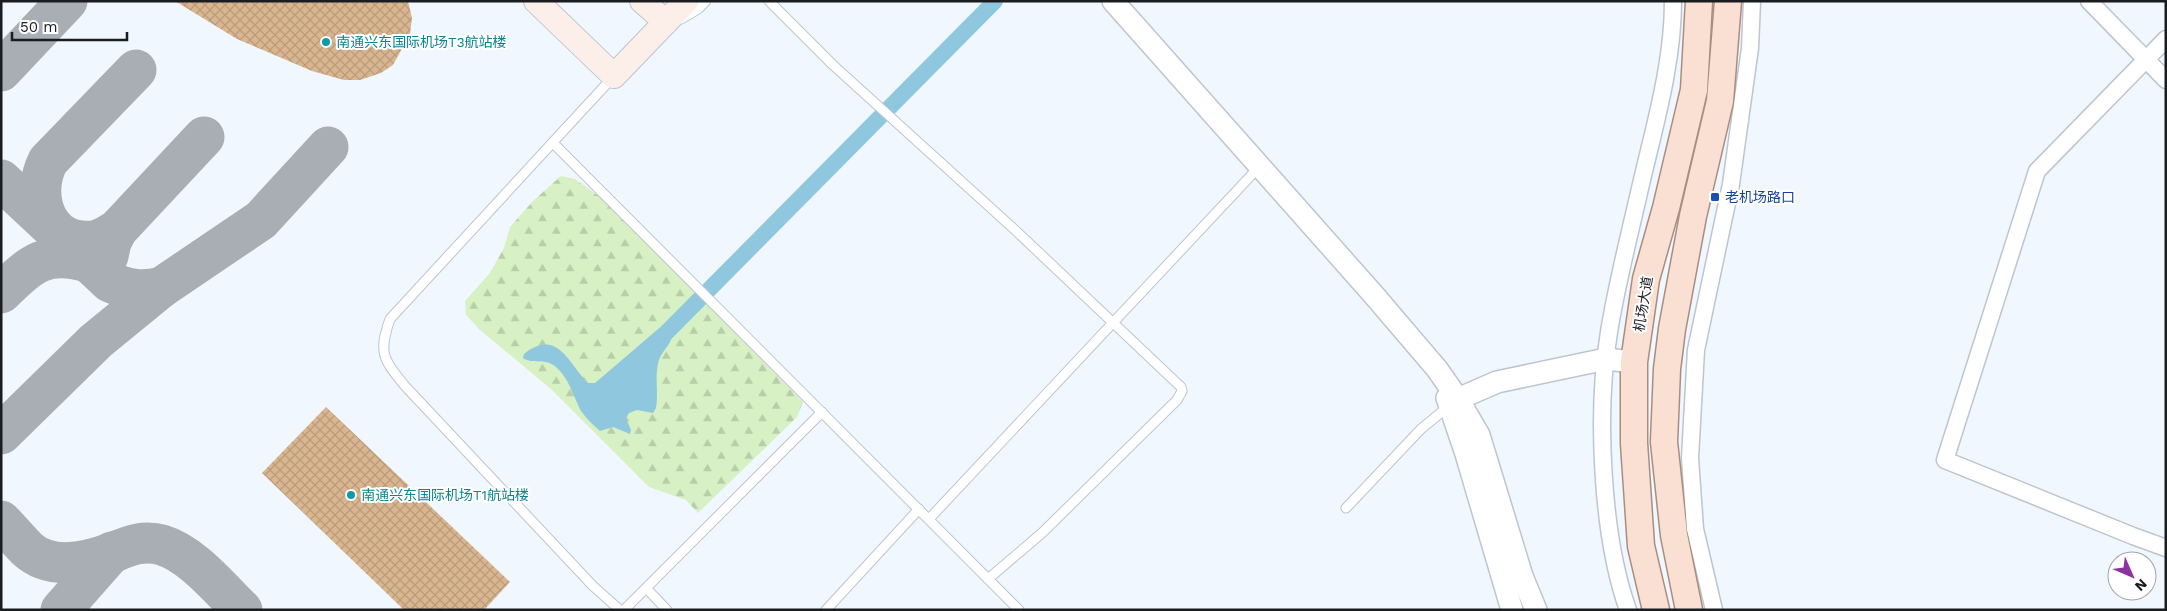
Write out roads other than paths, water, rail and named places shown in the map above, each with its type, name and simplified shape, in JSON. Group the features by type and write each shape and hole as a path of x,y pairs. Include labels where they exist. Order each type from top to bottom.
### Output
{"main road":[{"path":"536,1 614,76 686,1"},
{"path":"642,1 666,22"},
{"name":"机场大道","path":"1656,610 1641,546 1634,443 1634,362 1646,279 1666,208 1694,90 1699,1"},
{"path":"1689,610 1674,535 1664,442 1667,370 1672,329 1693,216 1720,101 1728,1"}],"street":[{"path":"1113,1 1437,369 1454,402 1479,435 1522,576 1536,610"},
{"path":"1628,610 1614,553 1606,494 1602,404 1609,331 1663,90 1673,29 1673,1"},
{"path":"1714,610 1696,529 1690,458 1695,360 1731,184 1750,48 1752,1"},
{"path":"2090,1 2166,80"},
{"path":"2166,39 2037,171 1945,460 2166,548"},
{"path":"1454,402 1497,382 1606,359 1634,362"},
{"path":"1454,402 1466,454 1512,610"}],"lane":[{"path":"666,22 682,19 698,9 706,1"},
{"path":"769,1 858,88 1014,229 1178,382 1182,391 1181,395 1042,533 988,579"},
{"path":"614,76 390,319 382,341 384,356 405,386 593,586 620,610"},
{"path":"553,143 1019,610"},
{"path":"929,519 1259,167"},
{"path":"1346,508 1421,429 1454,402"},
{"path":"624,610 822,412"},
{"path":"826,610 919,510"},
{"path":"646,589 667,610"}],"water":[{"path":"664,324 671,327 672,337 659,360 656,408 653,413 637,410 629,413 626,418 631,430 630,434 613,427 600,431 581,411 568,382 556,367 547,362 531,361 523,358 524,354 536,347 546,345 554,347 562,352 588,383 595,383"}],"waterway":[{"path":"667,332 995,1"}],"place":[{"name":"南通兴东国际机场T3航站楼","path":"326,42"},
{"name":"老机场路口","path":"1715,197"},
{"name":"南通兴东国际机场T1航站楼","path":"351,495"}]}
